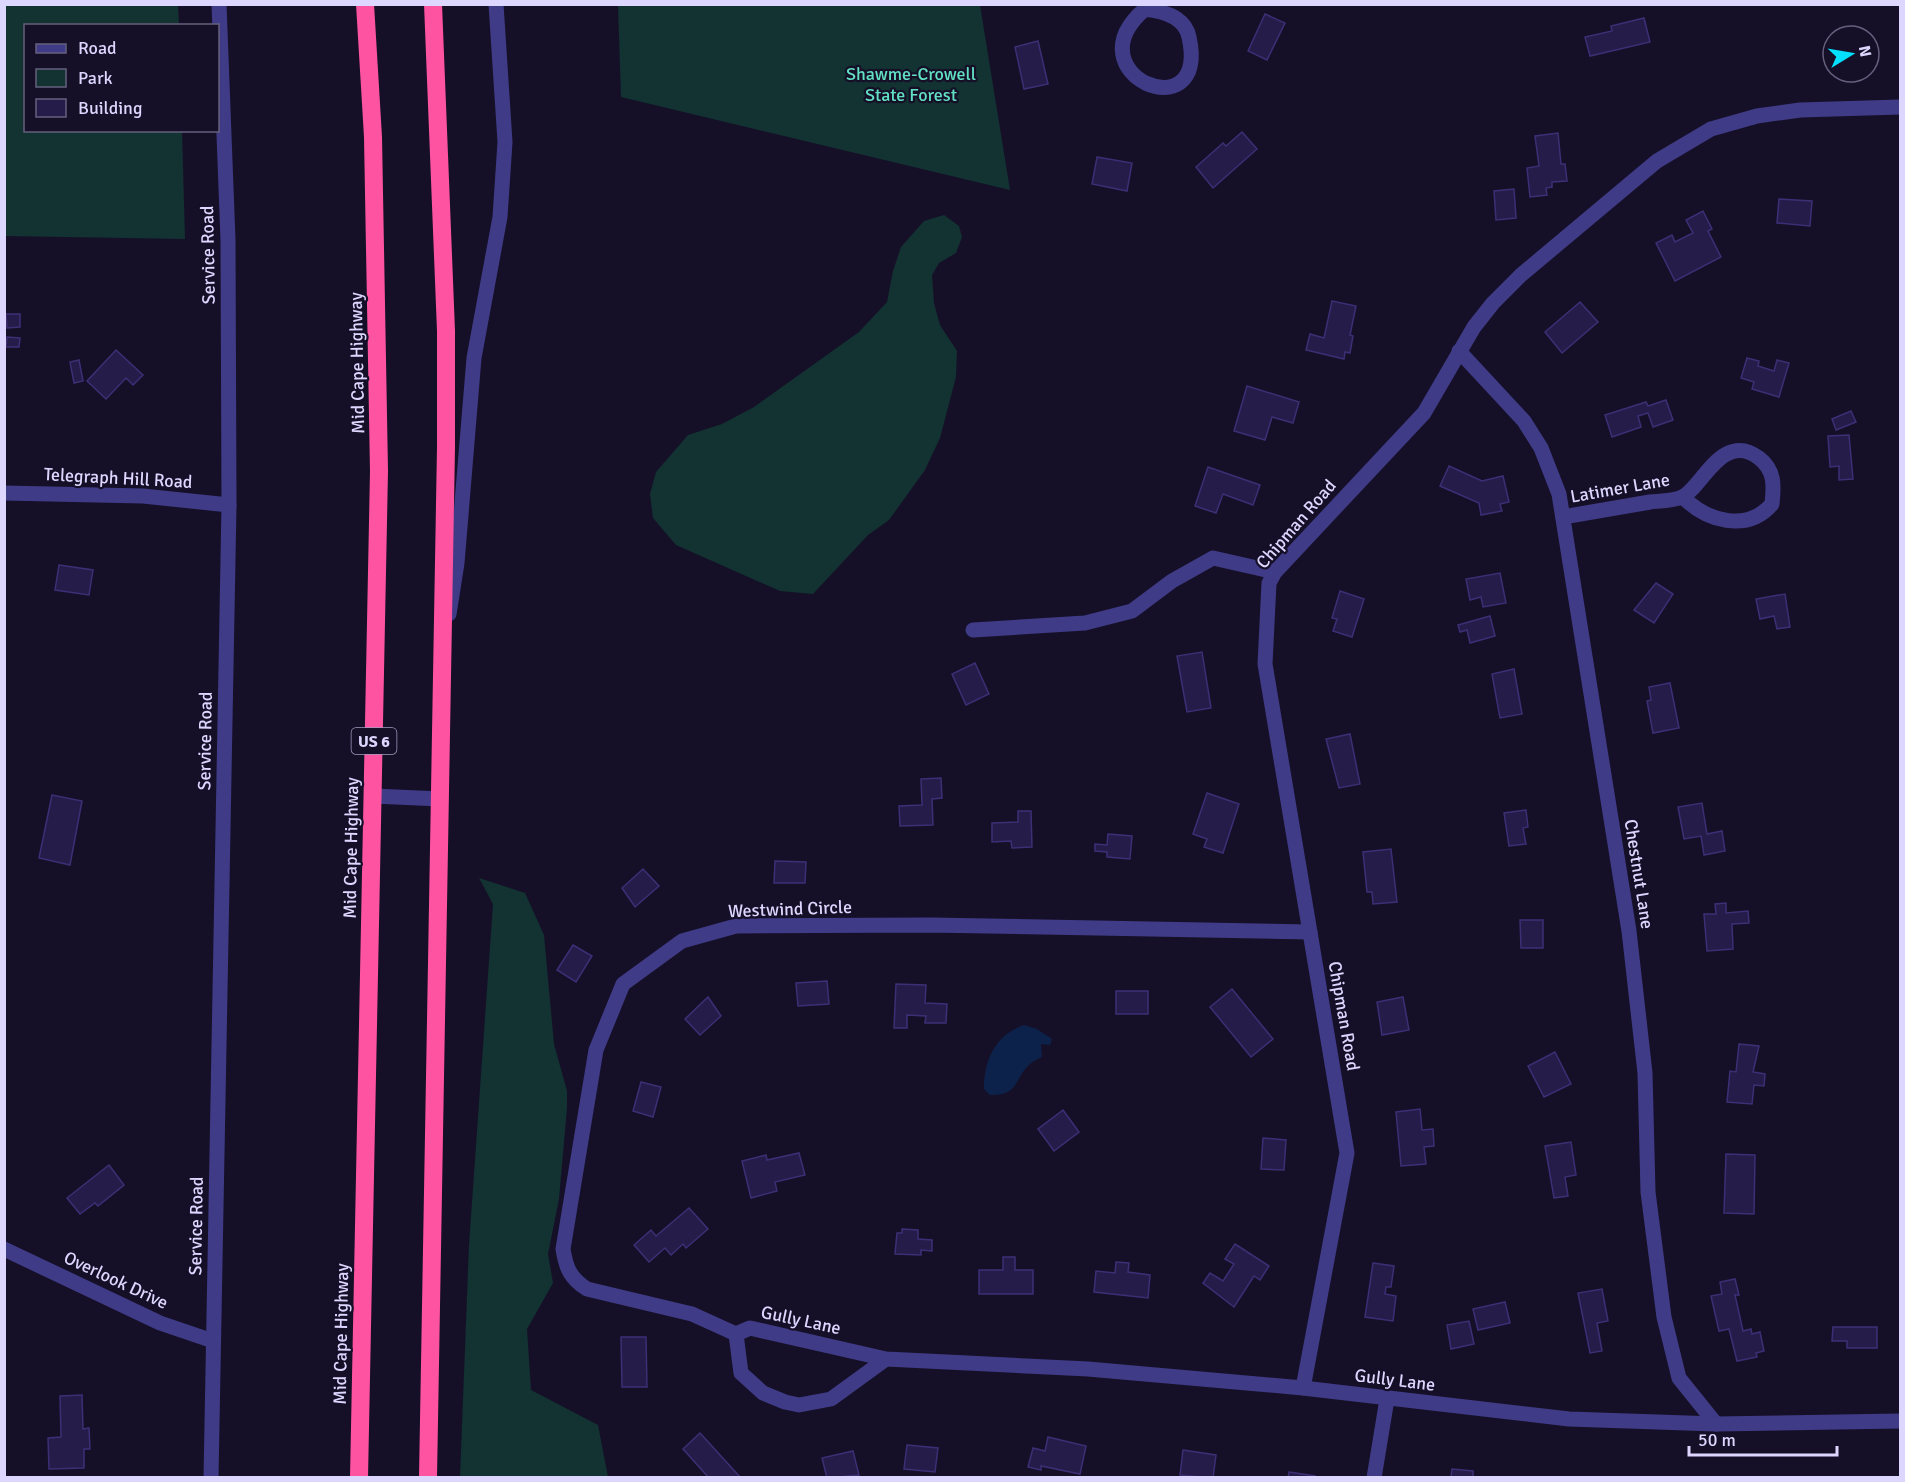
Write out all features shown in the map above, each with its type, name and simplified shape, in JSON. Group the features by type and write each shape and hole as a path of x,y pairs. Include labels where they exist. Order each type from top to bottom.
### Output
{"highway":[{"name":"Mid Cape Highway","path":"359,1478 379,471 373,137 365,4"},
{"path":"428,1478 444,649 446,331 433,4"}],"street":[{"name":"Service Road","path":"212,1478 229,505 227,207 219,4"},
{"path":"444,649 457,563 474,358 500,218 505,142 496,4"},
{"path":"1145,7 1176,17 1188,32 1192,50 1191,65 1181,81 1169,88 1154,88 1143,84 1132,73 1124,57 1124,37 1130,22 1145,7"},
{"name":"Chipman Road","path":"1303,1388 1347,1153 1264,664 1269,583 1275,572 1424,413 1474,327 1521,275 1657,161 1711,129 1757,116 1800,110 1900,107"},
{"name":"Chestnut Lane","path":"1459,351 1524,421 1547,464 1559,494 1629,931 1645,1073 1648,1192 1664,1317 1679,1378 1716,1424"},
{"name":"Latimer Lane","path":"1563,517 1683,497 1712,464 1728,454 1740,451 1754,454 1766,463 1772,474 1772,504 1764,513 1752,520 1732,521 1715,518 1696,510 1683,497"},
{"name":"Telegraph Hill Road","path":"4,493 143,496 229,505"},
{"path":"973,630 1085,623 1132,611 1172,581 1213,558 1275,572"},
{"path":"373,796 441,799"},
{"name":"Westwind Circle","path":"736,1334 692,1314 586,1289 574,1281 566,1268 563,1249 596,1050 623,984 682,941 736,926 930,925 1310,932"},
{"name":"Overlook Drive","path":"4,1249 160,1323 213,1341"},
{"name":"Gully Lane","path":"886,1359 831,1399 792,1404 764,1393 741,1373 736,1334 750,1328 886,1359 1088,1369 1303,1388 1569,1419 1716,1424 1900,1421"},
{"path":"1374,1478 1387,1399"}],"green space":[{"path":"5,4 178,5 179,24 24,24 24,132 182,132 185,239 5,236"},
{"name":"Shawme-Crowell State Forest","path":"618,5 980,5 1010,190 621,97"},
{"path":"944,215 959,226 962,237 956,253 939,263 932,275 934,303 940,325 957,351 956,377 940,438 925,470 889,520 868,535 813,594 780,591 676,545 653,518 650,494 656,472 688,435 722,424 754,407 859,332 887,302 893,271 901,247 924,221"},
{"path":"479,878 525,893 544,935 554,1044 567,1091 559,1199 548,1254 553,1283 527,1329 531,1390 598,1425 608,1477 460,1477 469,1245 493,904"}],"water":[{"path":"1024,1025 1037,1029 1052,1039 1050,1045 1041,1044 1042,1057 1028,1066 1010,1091 990,1095 984,1089 986,1068 993,1050 1006,1035"}],"building":[{"path":"1265,14 1285,23 1267,60 1248,51"},
{"path":"1644,18 1650,42 1590,56 1585,37 1612,31 1611,26"},
{"path":"1038,41 1048,84 1024,89 1015,47"},
{"path":"1242,132 1257,149 1213,188 1196,167 1223,143 1226,146"},
{"path":"1558,133 1561,164 1565,164 1567,181 1552,182 1552,187 1546,188 1547,195 1530,197 1527,168 1539,166 1535,136"},
{"path":"1097,157 1132,163 1127,191 1092,184"},
{"path":"1514,189 1516,218 1496,220 1494,191"},
{"path":"1779,199 1812,201 1810,226 1777,223"},
{"path":"1703,211 1712,229 1708,231 1721,257 1675,281 1656,243 1672,235 1675,242 1693,233 1686,220"},
{"path":"1332,301 1356,306 1350,335 1353,336 1350,353 1345,352 1344,359 1306,350 1310,334 1324,338"},
{"path":"1580,302 1598,322 1562,353 1545,332"},
{"path":"6,314 20,314 20,327 7,328"},
{"path":"7,337 20,338 19,347 6,347"},
{"path":"116,350 143,375 133,385 126,378 106,399 87,381"},
{"path":"1747,358 1759,361 1758,366 1774,371 1777,360 1789,363 1779,397 1752,389 1754,382 1741,378"},
{"path":"79,360 83,381 74,383 70,362"},
{"path":"1247,386 1299,402 1293,423 1272,417 1265,440 1234,431"},
{"path":"1666,400 1673,420 1653,427 1648,413 1638,416 1641,427 1612,437 1605,415 1646,402 1648,406"},
{"path":"1851,411 1856,422 1836,430 1832,419"},
{"path":"1849,435 1853,479 1839,480 1839,466 1830,467 1828,436"},
{"path":"1449,466 1482,481 1503,476 1509,502 1500,504 1502,511 1481,515 1479,503 1440,486"},
{"path":"1208,467 1260,485 1253,505 1223,494 1216,513 1195,506"},
{"path":"59,565 93,570 89,595 55,590"},
{"path":"1500,573 1506,603 1483,607 1481,597 1470,600 1466,579"},
{"path":"1656,583 1673,594 1654,623 1634,610"},
{"path":"1340,591 1364,599 1352,637 1333,631 1337,619 1332,618"},
{"path":"1785,594 1790,627 1777,629 1774,616 1760,619 1756,599"},
{"path":"1490,616 1495,636 1470,643 1467,630 1460,632 1458,625"},
{"path":"1202,652 1211,708 1187,712 1177,656"},
{"path":"975,663 989,694 966,705 952,674"},
{"path":"1514,669 1522,714 1500,718 1492,674"},
{"path":"1670,683 1679,728 1653,733 1647,701 1651,700 1649,687"},
{"path":"1350,734 1360,784 1339,788 1326,739"},
{"path":"941,778 942,798 932,799 933,825 900,826 899,806 922,805 921,779"},
{"path":"1207,793 1239,804 1223,853 1204,847 1207,839 1193,834"},
{"path":"52,795 82,801 70,865 39,858"},
{"path":"1702,803 1707,834 1722,831 1725,851 1704,855 1701,836 1684,839 1678,807"},
{"path":"1526,810 1528,827 1523,828 1526,844 1509,846 1504,813"},
{"path":"1018,811 1031,811 1032,847 1012,848 1011,841 992,842 992,823 1018,822"},
{"path":"1108,834 1132,836 1130,859 1107,857 1107,852 1095,851 1095,844 1107,845"},
{"path":"1391,849 1397,902 1373,904 1372,892 1367,892 1363,852"},
{"path":"775,861 806,862 805,883 774,883"},
{"path":"643,869 659,886 635,907 622,888"},
{"path":"1726,903 1726,913 1748,911 1749,923 1732,924 1733,949 1707,951 1704,914 1716,914 1715,904"},
{"path":"1520,920 1543,920 1543,948 1521,948"},
{"path":"573,945 592,956 576,982 557,970"},
{"path":"827,981 829,1004 798,1006 796,983"},
{"path":"896,984 926,985 925,1003 947,1004 946,1023 925,1023 926,1016 907,1015 907,1028 894,1028"},
{"path":"1232,989 1273,1039 1251,1057 1210,1007"},
{"path":"1116,991 1148,991 1148,1014 1116,1014"},
{"path":"708,997 721,1016 700,1035 685,1019"},
{"path":"1403,997 1409,1030 1382,1035 1377,1002"},
{"path":"1739,1044 1759,1046 1753,1072 1765,1074 1764,1086 1754,1085 1752,1104 1727,1102 1730,1071 1736,1072"},
{"path":"1555,1052 1571,1084 1544,1097 1528,1066"},
{"path":"641,1082 661,1087 653,1117 633,1111"},
{"path":"1420,1109 1422,1130 1433,1129 1434,1146 1424,1147 1426,1164 1401,1166 1396,1112"},
{"path":"1063,1110 1079,1132 1054,1151 1038,1129"},
{"path":"1263,1138 1286,1140 1284,1170 1261,1169"},
{"path":"1571,1142 1576,1175 1565,1177 1568,1196 1554,1198 1545,1146"},
{"path":"799,1153 805,1175 775,1182 777,1191 751,1198 742,1161 766,1155 767,1160"},
{"path":"1726,1154 1755,1155 1754,1214 1724,1213"},
{"path":"109,1165 124,1185 98,1206 95,1203 80,1214 67,1198"},
{"path":"689,1208 708,1229 686,1248 683,1244 671,1255 665,1248 649,1262 634,1245 651,1230 656,1236"},
{"path":"902,1229 918,1230 918,1239 932,1240 932,1251 921,1250 921,1255 895,1254 897,1233 902,1233"},
{"path":"1235,1244 1269,1266 1260,1280 1254,1276 1234,1307 1203,1283 1210,1273 1223,1281 1234,1264 1225,1259"},
{"path":"1003,1257 1015,1257 1015,1270 1033,1270 1033,1294 979,1294 979,1270 1003,1270"},
{"path":"1116,1262 1129,1263 1128,1272 1150,1275 1148,1298 1094,1292 1096,1271 1115,1273"},
{"path":"1373,1263 1394,1266 1391,1287 1386,1287 1385,1294 1396,1296 1393,1321 1365,1317"},
{"path":"1735,1279 1739,1295 1735,1295 1743,1331 1751,1329 1752,1334 1760,1332 1764,1351 1756,1353 1757,1357 1737,1361 1729,1329 1719,1331 1711,1296 1722,1294 1720,1282"},
{"path":"1602,1289 1608,1321 1597,1323 1602,1351 1590,1353 1578,1293"},
{"path":"1505,1302 1510,1323 1478,1330 1473,1309"},
{"path":"1469,1321 1474,1344 1451,1349 1447,1325"},
{"path":"1833,1327 1877,1327 1877,1348 1847,1348 1847,1341 1832,1341"},
{"path":"621,1337 646,1337 647,1387 622,1387"},
{"path":"82,1395 83,1429 89,1428 90,1449 84,1449 84,1468 49,1469 48,1438 61,1437 60,1396"},
{"path":"700,1433 739,1478 709,1478 683,1449"},
{"path":"1048,1437 1086,1446 1080,1474 1041,1466 1041,1470 1028,1467 1033,1448 1045,1451"},
{"path":"907,1445 938,1448 935,1472 904,1469"},
{"path":"1183,1450 1216,1455 1213,1478 1180,1475"},
{"path":"853,1451 859,1475 827,1478 822,1458"},
{"path":"1452,1469 1473,1471 1473,1478 1442,1478 1451,1477"},
{"path":"1289,1472 1315,1476 1315,1478 1288,1478"}]}
